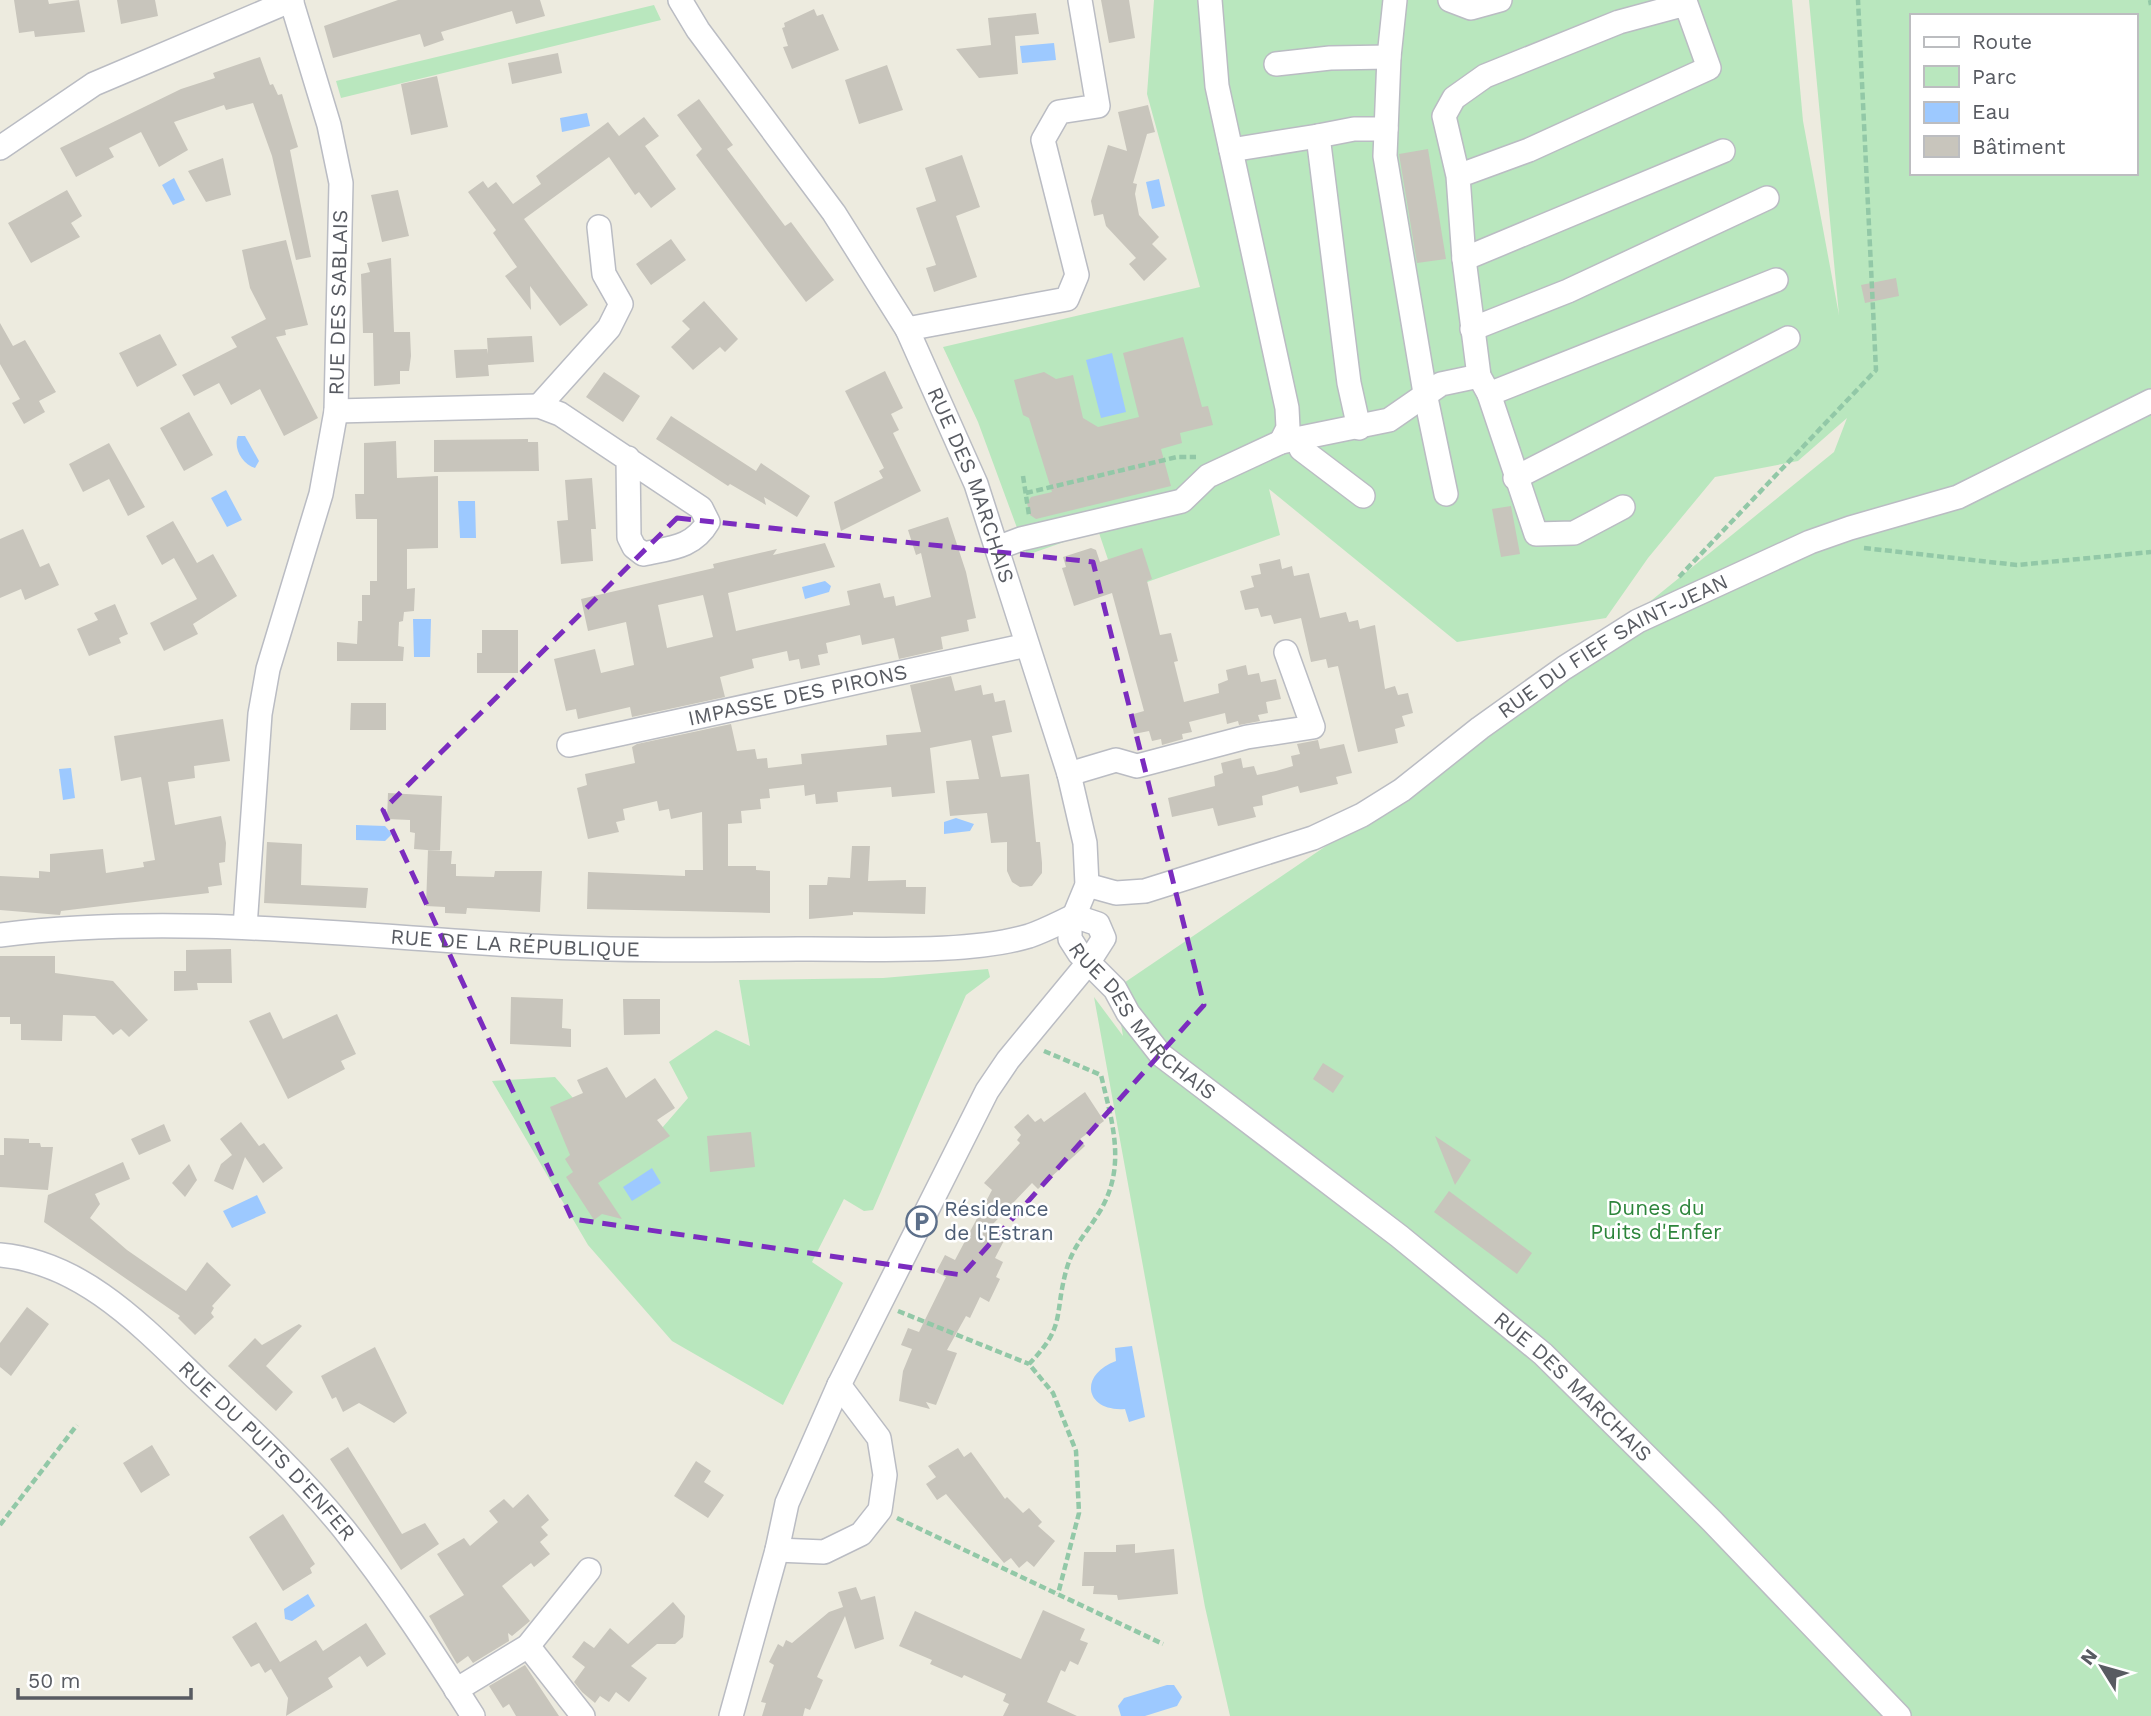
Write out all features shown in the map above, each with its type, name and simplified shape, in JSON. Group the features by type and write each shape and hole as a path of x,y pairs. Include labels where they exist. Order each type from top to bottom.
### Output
{"street":[{"name":"RUE DES SABLAIS","path":"0,148 94,84 292,0 329,125 341,183 336,411 321,494 268,669 260,714 245,927"},
{"name":"RUE DES MARCHAIS","path":"680,0 698,30 834,214 907,329 976,484 1069,774 1085,843 1087,885 1074,916 1070,939 1083,958 1115,989 1128,1013 1161,1055 1337,1192 1399,1236 1543,1354 1712,1521 1899,1716"},
{"path":"907,329 1067,299 1077,275 1043,140 1059,112 1098,106 1080,0"},
{"path":"1210,0 1217,86 1287,408 1289,440 1363,496"},
{"path":"1395,0 1384,156 1425,393 1446,494"},
{"path":"1450,0 1471,8 1500,0"},
{"path":"1458,176 1529,150 1709,68 1686,4 1619,22 1485,76 1454,98 1444,116 1458,176 1472,329 1484,385 1536,534 1574,533 1623,507"},
{"path":"1276,64 1389,57"},
{"path":"1231,150 1354,129 1386,129"},
{"path":"1318,136 1349,383 1359,428"},
{"path":"1464,260 1723,151"},
{"path":"1472,329 1568,291 1767,198"},
{"path":"539,406 609,328 621,304 604,275 599,227"},
{"path":"997,548 1032,536 1182,501 1208,476 1289,440 1389,420 1441,384 1484,385 1776,280"},
{"path":"1515,478 1788,338"},
{"name":"RUE DU FIEF SAINT-JEAN","path":"1087,885 1116,893 1145,891 1313,838 1362,814 1402,790 1480,728 1637,621 1810,542 1958,498 2151,401"},
{"path":"336,411 539,406 561,414 628,458"},
{"name":"IMPASSE DES PIRONS","path":"569,745 1027,645"},
{"path":"1069,774 1116,761 1137,766 1247,737 1313,727 1286,652"},
{"path":"731,1716 777,1550 787,1503 839,1385 987,1091 1083,958 1104,938 1103,930 1098,924 1074,916"},
{"name":"RUE DE LA RÉPUBLIQUE","path":"0,935 76,927 245,927 534,946 661,950 906,948 984,945 1029,936 1074,916"},
{"path":"1029,936 1083,958"},
{"name":"RUE DU PUITS D'ENFER","path":"0,1255 36,1262 86,1285 113,1302 279,1457 342,1527 421,1632 472,1716"},
{"path":"777,1550 824,1552 860,1534 880,1510 885,1475 878,1438 839,1385"},
{"path":"456,1690 528,1646 589,1570"},
{"path":"528,1646 583,1716"}],"path":[{"path":"1674,581 1877,370 1858,0"},
{"path":"1026,493 1177,457 1203,458"},
{"path":"1023,476 1032,536"},
{"path":"1852,547 2017,565 2151,552"},
{"path":"1021,1044 1065,1058 1101,1075 1118,1143 1114,1182 1100,1211 1077,1241 1066,1272 1060,1314 1050,1342 1029,1364"},
{"path":"881,1304 1029,1364 1053,1393 1076,1451 1079,1513 1058,1594"},
{"path":"0,1525 77,1425"},
{"path":"880,1510 1163,1644"}],"highlighted area":[{"path":"677,518 1093,562 1204,1005 962,1275 572,1219 383,810"}],"green space":[{"name":"Dunes du Puits d'Enfer","path":"1154,0 1792,0 1803,121 1839,315 1809,0 2151,0 2151,1716 1230,1716 1205,1607 1094,997 1123,1036 1115,989 1466,751 1834,452 1847,418 1798,461 1715,477 1648,558 1606,618 1457,642 1269,489 1280,535 1119,592 1098,530 1027,555 978,422 943,347 1200,287 1147,94"},
{"path":"654,5 661,20 341,98 336,81"},
{"path":"988,969 990,977 966,995 873,1210 864,1211 844,1199 812,1262 843,1283 783,1405 672,1341 588,1245 492,1081 555,1077 585,1112 662,1128 688,1098 669,1062 716,1030 750,1046 739,980 883,978"}],"water":[{"path":"1054,43 1056,60 1022,63 1020,46"},
{"path":"587,113 590,126 562,132 560,118"},
{"path":"174,178 185,200 173,205 162,185"},
{"path":"1159,179 1165,206 1152,209 1146,182"},
{"path":"1112,353 1126,412 1101,418 1086,360"},
{"path":"238,436 245,436 259,461 255,468 246,463 240,455"},
{"path":"226,490 242,520 227,527 211,498"},
{"path":"458,501 475,501 476,538 460,538"},
{"path":"825,581 831,586 829,592 805,599 802,587"},
{"path":"413,619 431,619 430,657 414,657"},
{"path":"71,768 75,798 63,800 59,769"},
{"path":"956,818 974,824 970,831 944,834 944,822"},
{"path":"356,825 385,826 392,834 385,841 356,840"},
{"path":"652,1168 661,1183 632,1201 623,1187"},
{"path":"257,1195 266,1213 232,1228 223,1211"},
{"path":"1132,1346 1145,1417 1129,1422 1125,1409 1101,1405 1091,1391 1096,1375 1116,1361 1115,1348"},
{"path":"308,1594 315,1606 292,1621 285,1619 284,1609"},
{"path":"1174,1685 1182,1697 1177,1706 1145,1716 1121,1716 1118,1706 1124,1698"}],"building":[{"path":"14,0 48,0 49,4 79,0 85,32 35,37 34,31 19,33"},
{"path":"117,0 155,0 158,16 121,24"},
{"path":"398,0 540,0 545,16 516,24 512,11 441,32 444,40 424,47 420,34 333,58 324,26"},
{"path":"1101,0 1129,0 1135,38 1109,43"},
{"path":"814,9 817,16 823,14 839,50 792,69 783,47 788,46 782,28 785,27 784,23"},
{"path":"1036,13 1039,34 1015,36 1018,74 979,78 956,49 991,45 988,18"},
{"path":"558,53 562,73 512,84 508,63"},
{"path":"260,57 270,85 273,84 278,95 282,94 298,147 290,150 311,257 296,260 272,156 253,103 226,110 224,105 174,122 188,150 159,167 141,132 109,148 114,157 76,177 60,148 181,89 215,78 213,73"},
{"path":"887,65 903,110 859,124 845,80"},
{"path":"437,76 448,127 411,135 401,84"},
{"path":"699,99 733,145 727,149 785,226 791,222 834,280 806,302 696,155 702,149 677,115"},
{"path":"1148,105 1155,132 1147,134 1133,183 1137,184 1135,194 1139,215 1159,237 1152,244 1167,259 1144,281 1129,264 1136,258 1106,226 1103,214 1094,216 1091,201 1108,145 1127,151 1118,112"},
{"path":"644,117 659,136 645,146 676,189 651,208 639,192 635,195 609,157 524,219 588,305 560,326 530,286 531,310 505,276 517,267 493,233 496,230 468,192 483,181 488,188 496,182 513,204 541,184 536,176 608,122 619,136"},
{"path":"1428,149 1446,259 1417,263 1399,154"},
{"path":"962,155 980,207 956,216 977,277 934,292 926,268 936,265 916,208 936,201 925,168"},
{"path":"223,158 231,195 206,202 188,171"},
{"path":"67,190 82,216 71,223 80,237 31,263 8,223"},
{"path":"398,190 409,236 382,242 371,195"},
{"path":"671,239 686,260 651,285 636,264"},
{"path":"286,240 308,325 285,330 286,335 276,337 318,418 284,436 260,389 231,405 219,383 194,396 182,375 237,347 231,337 266,319 250,288 242,250"},
{"path":"391,258 394,332 410,332 411,356 409,371 400,371 400,384 374,386 373,333 363,333 361,274 370,272 367,263"},
{"path":"1896,278 1899,296 1865,303 1861,285"},
{"path":"704,301 738,339 725,352 720,347 693,370 671,347 690,329 682,321"},
{"path":"0,323 13,346 25,340 56,392 39,401 45,412 24,424 12,403 20,399 0,364"},
{"path":"160,334 177,365 137,387 119,353"},
{"path":"532,336 534,362 488,365 489,376 456,378 454,350 487,349 488,354 487,338"},
{"path":"1183,337 1202,407 1208,406 1213,425 1180,433 1182,443 1161,449 1171,486 1036,519 1030,515 1027,503 1031,497 1052,492 1029,418 1023,415 1014,380 1044,372 1056,379 1073,375 1083,418 1098,427 1139,417 1123,353"},
{"path":"885,371 903,408 891,414 899,430 893,433 921,491 841,531 834,502 883,478 879,471 884,468 845,391"},
{"path":"604,372 640,396 623,422 586,397"},
{"path":"189,412 213,455 184,471 160,428"},
{"path":"671,416 756,471 761,463 810,496 797,517 764,497 766,505 730,484 728,486 656,439"},
{"path":"528,439 528,442 538,442 539,471 434,472 434,440"},
{"path":"396,441 397,478 438,476 438,548 407,549 407,589 415,588 414,611 404,612 403,621 399,622 398,646 404,647 403,661 337,661 337,642 357,644 358,621 362,621 362,595 370,595 370,581 377,581 377,519 356,519 355,494 364,494 364,443"},
{"path":"109,443 145,507 128,516 109,479 83,492 69,464"},
{"path":"592,478 596,529 591,529 593,561 561,564 557,521 568,520 565,480"},
{"path":"1511,506 1520,554 1501,557 1492,509"},
{"path":"948,517 966,572 976,618 967,620 969,631 941,637 943,649 899,659 894,638 862,645 860,635 826,643 828,653 818,655 820,665 801,669 799,659 789,661 787,651 752,659 754,668 720,677 725,697 632,717 630,707 578,719 576,709 566,711 554,659 595,649 601,673 634,665 626,622 588,631 581,599 714,568 713,564 777,549 773,555 825,543 835,567 728,593 736,631 850,605 847,591 880,583 884,598 894,596 896,606 931,597 921,553 916,555 908,530","holes":["703,595 713,637 667,648 658,605"]},
{"path":"173,521 197,563 213,554 237,596 193,624 198,634 164,651 150,623 197,599 174,558 162,565 146,536"},
{"path":"23,529 40,567 49,563 59,585 25,600 21,589 0,598 0,539"},
{"path":"1091,548 1096,550 1100,562 1142,548 1152,579 1147,581 1160,635 1171,633 1178,661 1174,662 1184,702 1219,693 1218,684 1228,680 1226,670 1246,665 1248,675 1259,673 1261,682 1276,679 1281,699 1266,702 1268,713 1258,715 1260,721 1227,724 1225,713 1189,722 1192,732 1182,734 1183,739 1162,745 1161,739 1152,741 1149,731 1134,734 1130,715 1144,711 1112,593 1074,606 1062,568 1066,567 1063,557"},
{"path":"1280,559 1282,569 1292,566 1294,576 1309,573 1320,618 1346,612 1349,622 1358,620 1360,629 1375,625 1385,689 1395,686 1398,695 1408,693 1413,713 1402,716 1405,726 1395,729 1398,743 1358,752 1338,666 1328,668 1326,659 1311,662 1301,618 1274,624 1271,615 1261,617 1258,608 1245,610 1240,591 1254,587 1251,576 1261,574 1259,564"},
{"path":"115,604 128,634 119,638 121,643 89,656 77,629 98,620 94,613"},
{"path":"482,630 518,630 518,673 477,673 477,653 482,653"},
{"path":"951,676 955,691 981,685 983,695 993,693 995,702 1005,700 1012,732 992,736 1001,777 1029,774 1036,842 1040,842 1042,863 1042,873 1032,886 1020,887 1012,882 1007,871 1007,842 991,843 987,813 950,816 946,781 979,779 971,740 930,748 935,793 892,797 891,787 847,791 837,792 838,802 816,804 815,794 805,796 804,785 769,789 770,798 760,799 761,809 741,811 742,823 728,824 728,866 756,866 756,870 770,871 770,913 587,909 588,872 685,876 685,870 703,870 702,812 671,819 669,809 659,811 657,801 623,809 625,820 616,822 619,832 588,839 577,788 587,785 585,774 635,763 632,747 637,744 731,724 737,751 755,749 757,759 767,758 768,768 802,764 801,754 887,745 886,735 921,732 910,685"},
{"path":"351,703 386,703 386,730 350,730"},
{"path":"223,719 230,761 194,766 195,778 168,782 175,825 221,816 226,843 225,862 219,863 222,885 208,887 209,893 61,911 60,915 0,910 0,876 39,878 39,871 50,872 50,854 103,849 106,873 144,867 143,862 155,860 141,777 121,781 114,736"},
{"path":"1318,740 1320,749 1344,744 1352,773 1336,777 1338,784 1300,793 1298,786 1262,796 1263,805 1253,807 1256,817 1218,826 1213,808 1172,817 1168,798 1215,786 1214,776 1223,773 1221,763 1241,758 1243,768 1254,766 1257,775 1276,771 1293,766 1291,756 1300,754 1297,744"},
{"path":"388,793 442,796 440,851 414,849 415,833 410,832 410,820 387,819"},
{"path":"267,842 302,844 301,885 368,888 366,908 264,903"},
{"path":"852,846 870,846 868,881 906,880 906,887 926,887 925,914 853,912 853,915 809,919 809,885 827,885 828,877 850,878"},
{"path":"428,850 452,851 451,864 456,864 456,876 494,877 495,871 542,871 540,912 467,908 466,914 445,913 445,907 426,906"},
{"path":"231,949 232,983 197,983 198,990 174,991 174,971 186,971 186,950"},
{"path":"0,956 55,956 55,973 113,981 148,1020 129,1037 121,1029 113,1035 95,1016 63,1015 62,1041 21,1040 21,1024 10,1024 10,1017 0,1017"},
{"path":"511,997 563,999 562,1028 571,1029 571,1047 510,1044"},
{"path":"623,999 660,999 660,1034 624,1035"},
{"path":"270,1012 283,1039 337,1014 356,1054 341,1061 345,1069 288,1099 249,1021"},
{"path":"1323,1063 1344,1076 1333,1093 1313,1079"},
{"path":"607,1067 626,1098 655,1078 675,1108 657,1120 670,1136 598,1183 622,1219 602,1214 594,1220 566,1177 573,1172 565,1159 570,1155 550,1107 583,1093 577,1080"},
{"path":"1085,1092 1104,1121 1080,1139 1085,1146 1038,1189 1032,1183 993,1224 1008,1233 995,1258 1003,1262 996,1277 1000,1279 989,1302 980,1297 970,1318 966,1316 947,1350 957,1353 936,1405 926,1402 930,1409 899,1401 903,1371 912,1349 901,1345 908,1328 919,1332 946,1277 936,1272 945,1255 955,1260 992,1190 984,1183 1020,1143 1017,1140 1021,1135 1014,1127 1028,1114 1035,1122 1041,1118 1044,1122"},
{"path":"241,1122 259,1146 264,1143 283,1168 263,1183 245,1157 233,1190 214,1181 221,1164 232,1155 220,1139"},
{"path":"164,1124 171,1141 139,1155 131,1139"},
{"path":"751,1132 755,1167 710,1172 707,1136"},
{"path":"1435,1136 1471,1160 1455,1185"},
{"path":"4,1138 29,1139 29,1143 40,1143 41,1147 53,1147 48,1190 0,1187 0,1155 4,1155"},
{"path":"123,1162 130,1179 95,1194 100,1204 90,1218 127,1250 186,1291 207,1262 231,1285 212,1306 214,1308 211,1313 214,1317 195,1335 178,1318 180,1316 44,1222 48,1195"},
{"path":"189,1164 197,1180 185,1197 172,1183"},
{"path":"1449,1191 1532,1253 1517,1274 1434,1212"},
{"path":"27,1307 49,1324 11,1376 0,1367 0,1343"},
{"path":"299,1324 302,1326 266,1366 293,1392 276,1411 228,1366 255,1338 262,1345"},
{"path":"375,1347 407,1413 394,1423 359,1403 343,1412 336,1397 332,1399 321,1376"},
{"path":"152,1445 170,1475 141,1493 123,1463"},
{"path":"348,1447 402,1534 425,1523 439,1544 401,1570 330,1459"},
{"path":"958,1448 964,1457 971,1452 1005,1499 1007,1497 1023,1513 1029,1508 1042,1522 1038,1526 1055,1541 1034,1567 1027,1561 1019,1568 1011,1558 1004,1563 946,1494 937,1500 926,1484 936,1477 928,1466"},
{"path":"696,1461 711,1471 704,1482 724,1495 708,1518 674,1496"},
{"path":"528,1494 549,1520 541,1527 548,1535 540,1542 550,1554 534,1567 531,1563 502,1586 530,1621 512,1636 508,1633 509,1641 473,1663 468,1656 457,1664 429,1616 464,1595 437,1554 464,1538 470,1546 498,1522 489,1511 504,1499 513,1508"},
{"path":"283,1514 315,1564 310,1568 312,1573 283,1591 249,1537"},
{"path":"1135,1544 1135,1553 1174,1549 1178,1594 1118,1600 1117,1595 1093,1594 1094,1586 1082,1586 1084,1552 1116,1552 1116,1545"},
{"path":"856,1587 861,1600 875,1596 884,1639 855,1649 845,1616 817,1677 823,1680 810,1710 805,1708 803,1716 762,1716 766,1703 761,1702 774,1665 769,1662 778,1644 783,1647 786,1640 792,1643 829,1612 843,1607 838,1592"},
{"path":"673,1602 685,1616 683,1637 675,1644 657,1644 631,1666 647,1678 629,1702 616,1692 609,1702 600,1696 595,1703 582,1692 574,1682 585,1667 572,1657 584,1641 594,1648 610,1628 628,1644"},
{"path":"1043,1610 1085,1629 1080,1640 1088,1643 1078,1665 1070,1661 1065,1672 1061,1670 1047,1702 1077,1716 1003,1716 1009,1704 1003,1701 1006,1694 964,1675 962,1678 930,1664 932,1660 899,1646 915,1611 1021,1659"},
{"path":"256,1622 280,1662 316,1640 323,1651 366,1623 386,1654 367,1667 360,1656 328,1678 333,1687 286,1716 288,1698 271,1669 265,1673 259,1663 251,1667 232,1637"},
{"path":"525,1665 559,1716 516,1716 509,1704 503,1708 489,1686"}],"place":[{"name":"Résidence de l'Estran","path":"921,1221"}]}
